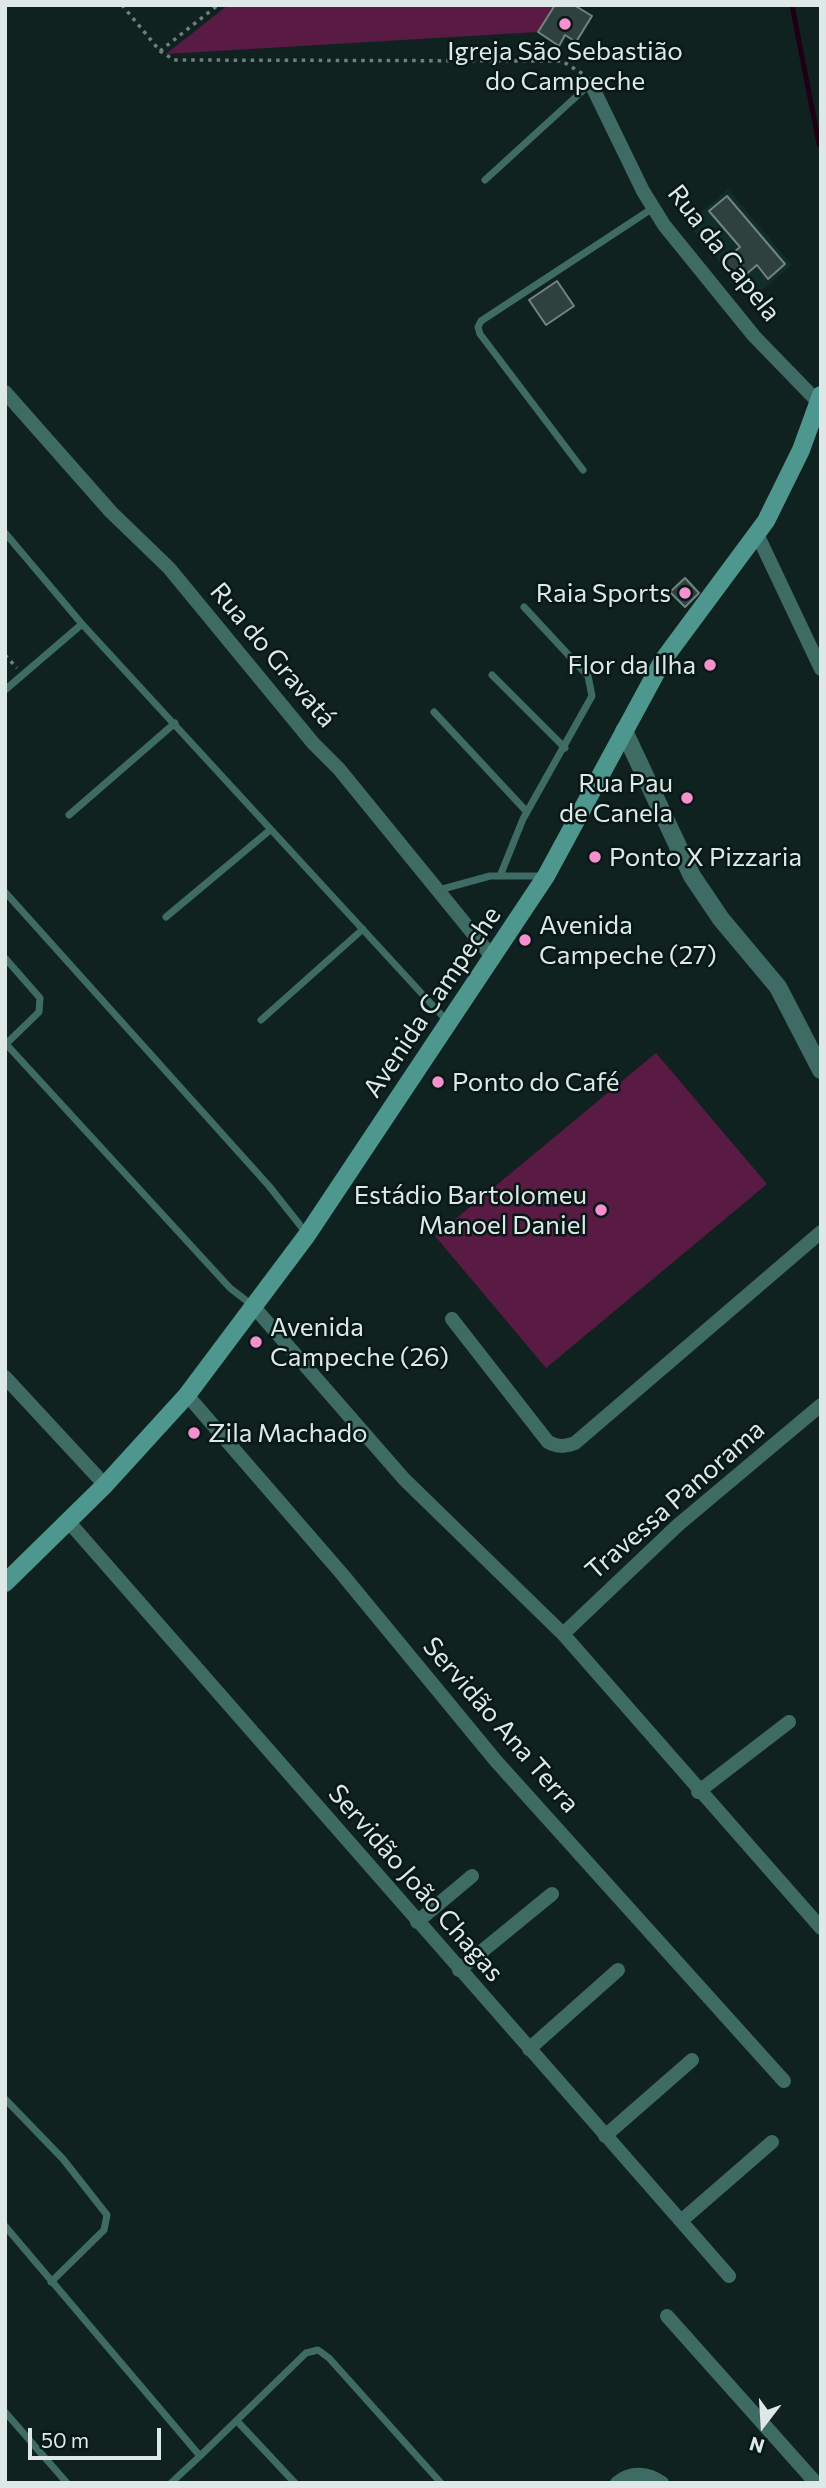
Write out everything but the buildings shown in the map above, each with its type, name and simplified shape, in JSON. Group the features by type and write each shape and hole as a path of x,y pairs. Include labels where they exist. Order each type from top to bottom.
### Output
{"main road":[{"name":"Avenida Campeche","path":"5,1583 105,1485 187,1395 307,1234 450,1024 546,876 646,686 684,628 757,534 816,426 819,398"}],"street":[{"name":"Rua da Capela","path":"591,84 653,208 747,328 819,398"},
{"name":"Rua do Gravatá","path":"5,392 111,512 188,590 493,958"},
{"path":"757,534 821,669"},
{"path":"624,731 692,876 721,919 778,987 821,1070"},
{"path":"452,1319 548,1442 557,1447 566,1446 575,1443 821,1232"},
{"path":"254,1307 396,1471 562,1634 698,1792 821,1928"},
{"path":"5,1377 105,1485"},
{"name":"Servidão Ana Terra","path":"187,1395 342,1574 496,1762 784,2081"},
{"name":"Travessa Panorama","path":"562,1634 678,1525 821,1405"},
{"name":"Servidão João Chagas","path":"68,1521 458,1970 729,2276"},
{"path":"698,1792 789,1722"},
{"path":"417,1922 472,1876"},
{"path":"458,1970 552,1894"},
{"path":"529,2049 618,1970"},
{"path":"605,2136 692,2060"},
{"path":"681,2221 772,2142"},
{"path":"667,2316 816,2483"},
{"path":"617,2483 637,2474 650,2476 662,2483"}],"lane":[{"path":"485,180 591,84"},
{"path":"583,470 480,334 478,327 481,321 511,300 653,208"},
{"path":"6,534 82,624 450,1024"},
{"path":"500,876 527,812 592,696 588,676 524,607"},
{"path":"5,690 82,624"},
{"path":"492,675 565,748"},
{"path":"434,712 527,812"},
{"path":"69,815 175,723"},
{"path":"166,917 270,830"},
{"path":"438,890 500,876 546,876"},
{"path":"5,891 269,1186 307,1234"},
{"path":"261,1020 363,929"},
{"path":"5,958 40,998 39,1012 6,1044 230,1288 254,1307"},
{"path":"5,2099 63,2159 107,2215 104,2230 51,2282"},
{"path":"5,2226 200,2456"},
{"path":"171,2483 306,2353 318,2350 329,2358 441,2483"},
{"path":"5,2412 67,2483"},
{"path":"236,2421 295,2483"}],"path":[{"path":"122,5 160,51 174,60 562,61 583,73 591,84"},
{"path":"160,51 218,5"}],"shaded area":[{"path":"228,5 555,5 538,32 166,54"},
{"path":"728,189 792,265 751,299 687,224"},
{"name":"Estádio Bartolomeu Manoel Daniel","path":"656,1053 767,1184 546,1368 435,1236"}],"waterway":[{"path":"792,5 819,144"}],"place":[{"name":"Igreja São Sebastião do Campeche","path":"565,24"},
{"name":"Raia Sports","path":"685,593"},
{"name":"Flor da Ilha","path":"710,665"},
{"name":"Rua Pau de Canela","path":"687,798"},
{"name":"Ponto X Pizzaria","path":"595,857"},
{"name":"Avenida Campeche (27)","path":"525,940"},
{"name":"Ponto do Café","path":"438,1082"},
{"name":"Estádio Bartolomeu Manoel Daniel","path":"601,1210"},
{"name":"Avenida Campeche (26)","path":"256,1342"},
{"name":"Zila Machado","path":"194,1433"}]}
